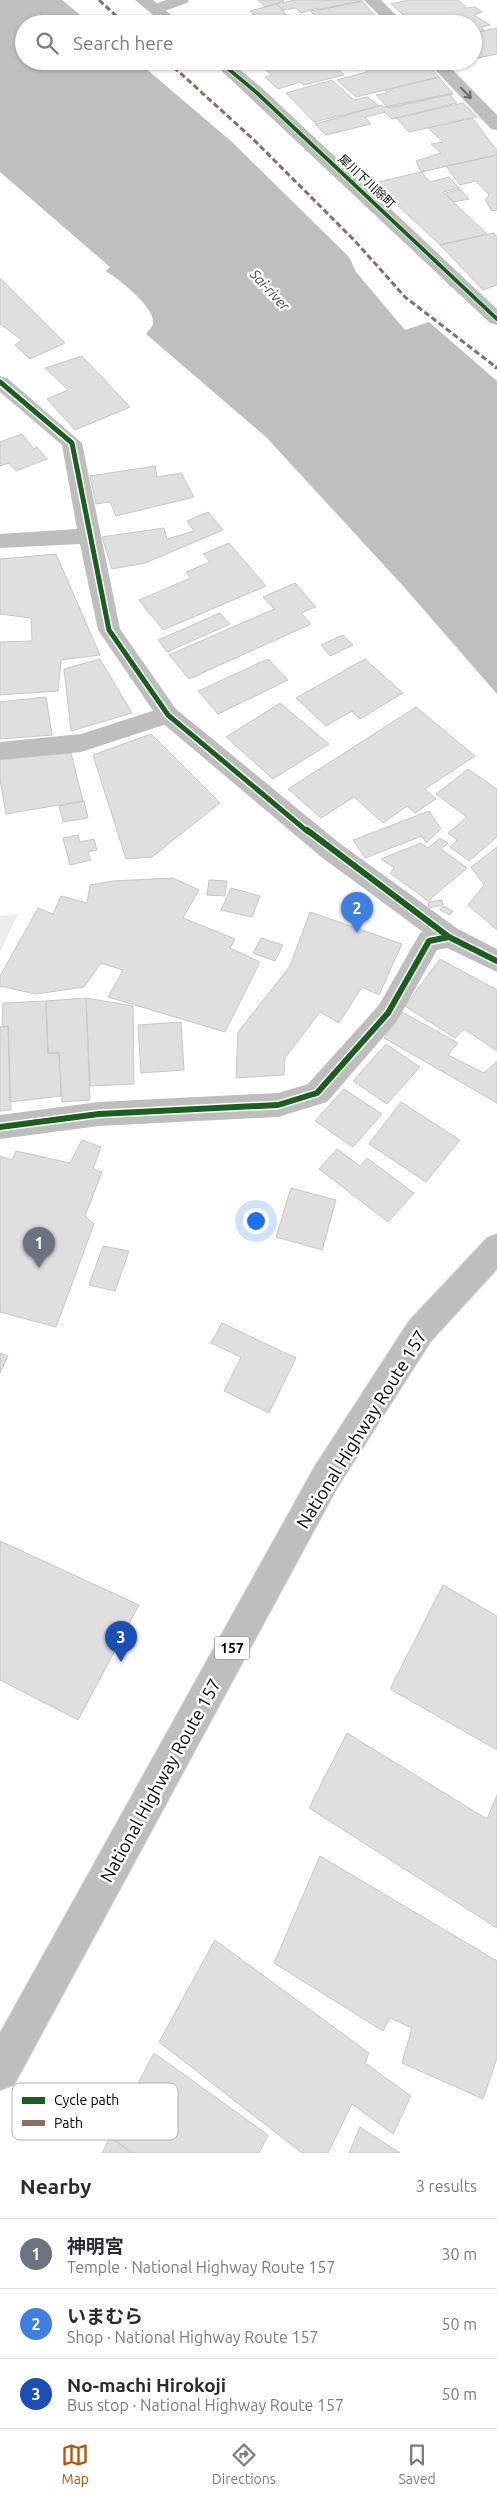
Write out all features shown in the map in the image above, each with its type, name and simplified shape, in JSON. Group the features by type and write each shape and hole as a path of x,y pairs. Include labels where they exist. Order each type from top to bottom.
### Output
{"main road":[{"path":"150,4 181,0"},
{"path":"372,0 388,15"},
{"path":"150,4 163,15"},
{"name":"犀川下川除町","path":"230,70 256,92 497,319"},
{"path":"444,70 497,125"},
{"path":"0,382 72,443 109,630 168,715 329,849 449,937 497,961"},
{"path":"0,541 89,536"},
{"path":"0,751 81,743 168,715"},
{"path":"0,1127 100,1114 278,1105 317,1094 388,1013 429,941 449,937"},
{"name":"National Highway Route 157","path":"0,2072 326,1477 420,1331 497,1248"}],"shaded area":[{"path":"18,914 0,952 0,916"}],"water":[{"name":"Sai-river","path":"0,0 62,0 80,15 15,15 15,70 148,70 232,142 349,257 356,272 405,330 429,322 497,381 497,694 404,587 266,437 146,334 153,324 149,310 135,294 106,271 110,267 0,172"}],"building":[{"path":"258,0 283,0 284,1 265,7"},
{"path":"295,0 362,1 320,10 317,8 301,13 296,8 283,10 277,4"},
{"path":"408,0 458,0 467,8 475,7 482,12 474,15 403,15 391,4"},
{"path":"362,1 374,15 314,15 310,11"},
{"path":"277,4 287,15 253,15 250,11"},
{"path":"482,20 490,25 482,27"},
{"path":"497,28 497,54 482,57 482,31"},
{"path":"266,70 339,70 344,75 304,85 300,82 278,89 265,77 272,75"},
{"path":"366,70 433,70 439,77 356,97 337,80 367,72"},
{"path":"439,77 453,94 388,108 376,95 387,93 386,90"},
{"path":"332,80 354,100 368,97 379,106 314,122 286,93"},
{"path":"449,94 457,103 392,119 385,112 365,117 371,124 326,135 315,124 382,105 384,107"},
{"path":"463,103 477,117 409,132 396,118"},
{"path":"472,118 497,150 497,155 421,172 416,161 441,153 431,144 443,142 428,128"},
{"path":"497,155 497,210 492,211 485,200 489,195 476,181 460,185 446,166"},
{"path":"421,172 430,182 449,177 459,188 443,192 487,234 440,245 374,183"},
{"path":"460,189 469,199 453,202 446,193"},
{"path":"494,233 497,237 497,285 483,290 440,245"},
{"path":"0,278 65,343 30,359 15,345 22,340 0,324"},
{"path":"82,356 130,407 75,430 47,399 68,390 45,368"},
{"path":"22,434 34,449 37,447 47,459 16,471 9,463 0,466 0,442"},
{"path":"155,466 157,477 181,473 194,497 116,516 110,502 96,504 90,476"},
{"path":"208,512 223,530 145,563 112,569 102,537 164,528 167,539 194,531 187,521"},
{"path":"229,543 266,586 163,630 139,600 191,578 186,572 210,562 203,554"},
{"path":"56,554 100,655 61,660 58,691 0,695 0,642 32,641 31,618 0,614 0,559"},
{"path":"295,583 316,607 301,613 311,624 189,679 169,655 274,609 263,597"},
{"path":"220,613 230,624 167,652 158,640"},
{"path":"343,635 353,645 330,656 321,645"},
{"path":"100,659 132,713 71,731 64,669"},
{"path":"268,659 288,680 218,714 198,691"},
{"path":"365,659 403,693 360,719 352,711 326,726 296,698"},
{"path":"46,697 52,735 0,739 0,702"},
{"path":"280,703 329,744 273,779 226,737"},
{"path":"416,707 475,756 425,789 436,799 415,813 407,806 383,823 354,797 321,818 288,789"},
{"path":"151,734 220,803 152,857 126,859 93,755"},
{"path":"71,753 83,801 6,814 0,780 0,759"},
{"path":"468,769 497,789 497,837 469,861 450,847 457,840 448,833 467,817 436,794"},
{"path":"84,801 88,818 63,822 59,806"},
{"path":"429,811 441,829 426,843 422,836 365,858 353,840"},
{"path":"78,835 80,842 94,839 97,850 88,852 91,860 70,865 63,838"},
{"path":"440,838 448,843 441,849 467,868 428,901 390,873 394,868 381,859 421,843 428,848"},
{"path":"497,847 497,930 468,905 484,885 471,867"},
{"path":"173,878 199,890 183,918 235,939 230,948 260,962 225,1032 108,997 123,970 101,963 84,987 36,994 0,986 0,976 38,908 53,914 61,896 87,903 90,885 113,881"},
{"path":"209,880 227,881 225,896 207,895"},
{"path":"231,888 260,896 252,917 221,910"},
{"path":"442,900 443,905 429,908 428,902"},
{"path":"443,906 453,911 450,915 440,910"},
{"path":"310,912 402,944 379,995 362,987 339,1023 320,1012 285,1058 284,1075 236,1078 238,1032 290,966"},
{"path":"261,938 283,945 275,961 253,953"},
{"path":"440,959 497,990 497,1051 464,1029 455,1038 405,1006"},
{"path":"86,998 133,1006 134,1084 90,1086"},
{"path":"86,998 90,1100 62,1102 59,1053 48,1053 46,1001"},
{"path":"46,1001 48,1053 59,1053 61,1096 10,1102 8,1026 2,1027 3,1003"},
{"path":"402,1012 458,1043 448,1055 484,1073 497,1061 497,1103 384,1038"},
{"path":"181,1022 184,1070 141,1073 138,1025"},
{"path":"8,1026 11,1110 0,1111 0,1027"},
{"path":"386,1044 420,1067 387,1104 353,1081"},
{"path":"344,1089 382,1114 353,1147 315,1121"},
{"path":"401,1102 460,1140 426,1182 369,1144"},
{"path":"82,1140 101,1147 93,1169 102,1172 85,1216 94,1224 56,1327 0,1312 0,1156 12,1160 16,1151 70,1163"},
{"path":"337,1149 360,1166 367,1158 414,1193 388,1222 319,1169"},
{"path":"291,1188 336,1200 322,1250 276,1237"},
{"path":"103,1246 129,1251 115,1291 89,1285"},
{"path":"222,1323 296,1358 269,1413 224,1391 241,1357 211,1343"},
{"path":"0,1353 8,1356 0,1373"},
{"path":"0,1541 139,1605 78,1720 0,1680"},
{"path":"443,1585 497,1616 497,1750 390,1689"},
{"path":"347,1733 487,1819 497,1795 497,1928 309,1808"},
{"path":"320,1856 497,1961 497,2058 483,2099 402,2063 412,2028 390,2018 383,2031 274,1963"},
{"path":"215,1940 369,2053 365,2063 411,2096 393,2134 352,2104 328,2153 302,2153 159,2042"},
{"path":"154,2053 268,2135 259,2153 132,2153 114,2140 178,2140 178,2083 138,2083"},
{"path":"360,2127 400,2153 349,2153"},
{"path":"108,2140 114,2140 132,2153 102,2153"}],"marked path":[{"path":"99,0 115,15"},
{"path":"177,70 254,140 355,241 405,297 497,368"}],"cycle path":[{"path":"230,70 256,92 497,319"},
{"path":"0,382 72,443 109,630 168,715 329,849 449,937 497,961"},
{"path":"0,1127 99,1114 278,1105 317,1093 388,1013 429,941 449,937"}],"place":[{"name":"いまむら","path":"357,933"},
{"name":"神明宮","path":"39,1268"},
{"name":"No-machi Hirokoji","path":"121,1662"}]}
